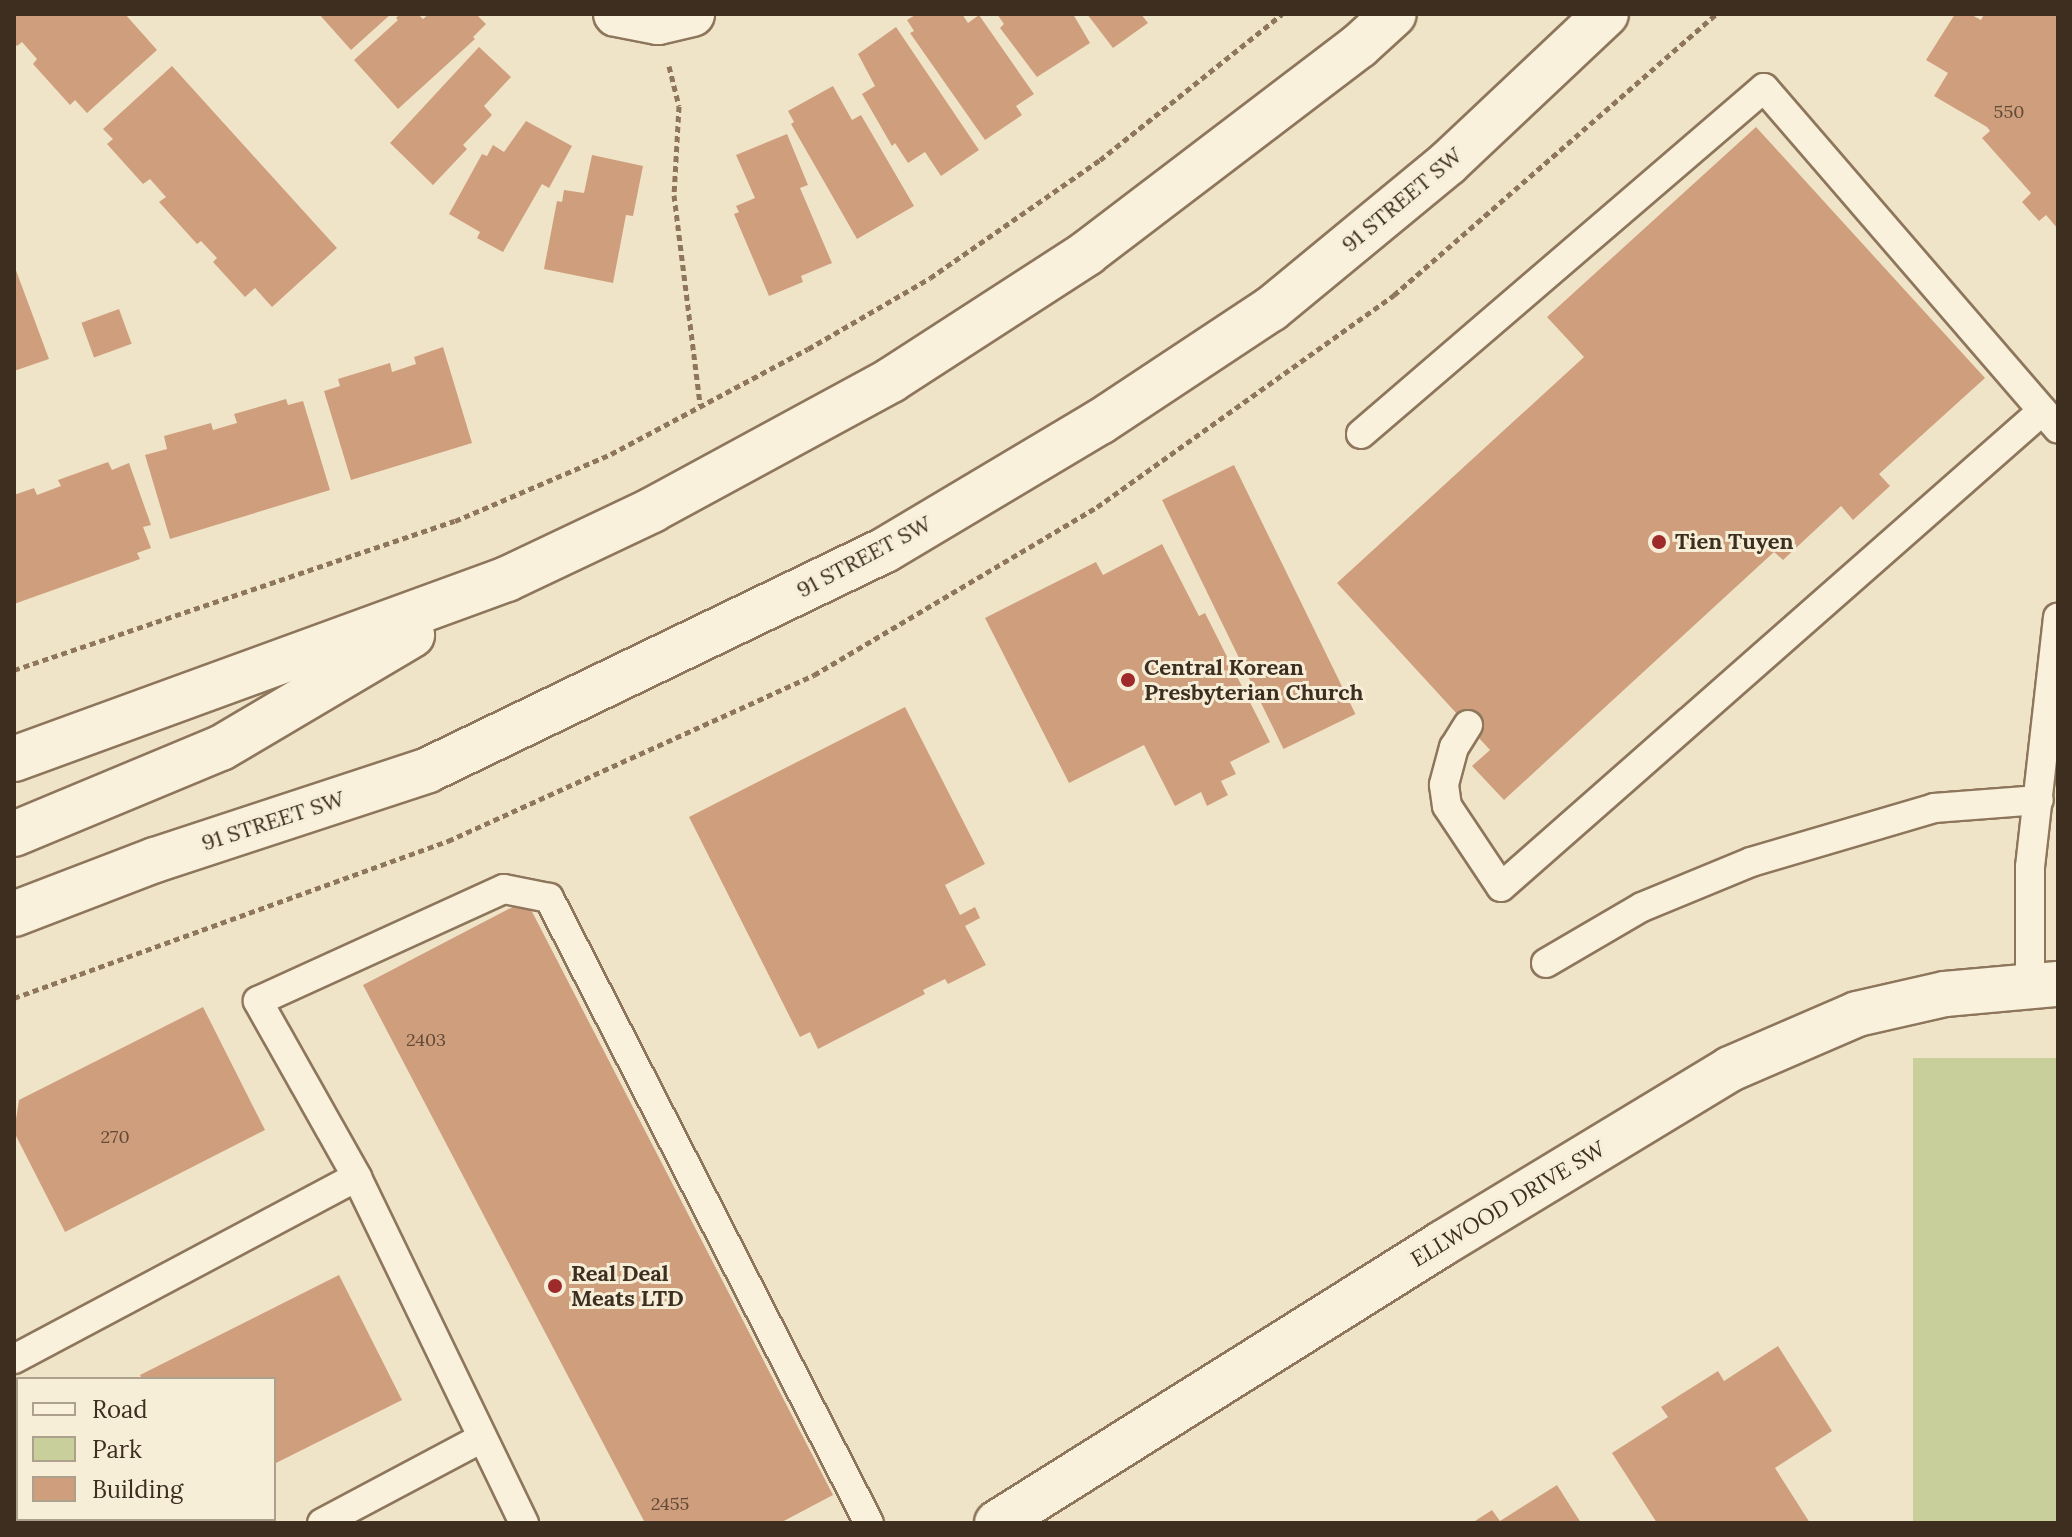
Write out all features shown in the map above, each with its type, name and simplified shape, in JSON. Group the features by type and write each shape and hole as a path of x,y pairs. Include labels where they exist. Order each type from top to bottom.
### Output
{"main road":[{"path":"616,14 675,18"},
{"path":"14,834 221,748 507,579 652,510 891,380 1087,253 1359,46 1394,14"},
{"name":"91 STREET SW","path":"14,914 155,860 428,770 885,550 1100,422 1271,309 1448,163 1606,14"},
{"path":"14,759 507,579"},
{"name":"ELLWOOD DRIVE SW","path":"997,1523 1443,1243 1730,1069 1776,1046 1857,1014 1945,994 2044,985"}],"lane":[{"path":"1361,434 1764,88 2050,420 1501,887 1447,806 1444,785 1454,747 1468,725"},
{"path":"2044,985 2030,867 2058,618"},
{"path":"1546,963 1642,907 1751,862 1934,808 2039,800"},
{"path":"524,1523 357,1177 258,1001 504,889 549,898 869,1523"},
{"path":"14,1359 357,1177"},
{"path":"322,1523 482,1438"}],"path":[{"path":"14,670 508,501 611,454 808,349 930,278 1100,160 1282,14"},
{"path":"675,18 679,106 674,195 700,405"}],"green space":[{"path":"1913,1058 2058,1058 2058,1523 1913,1523"}],"building":[{"path":"14,14 125,14 157,50 87,113 75,100 70,105 33,64 37,59 22,42 17,46 14,43"},
{"path":"319,14 391,14 351,50"},
{"path":"400,14 418,14 423,19 429,14 476,14 486,24 473,37 475,39 398,109 354,60 398,20 396,18"},
{"path":"917,14 962,14 968,23 979,15 1034,94 1016,106 1022,115 985,140 910,33 914,31 907,20"},
{"path":"997,14 1073,14 1090,43 1037,77 1000,28 1004,24"},
{"path":"1087,14 1141,14 1148,23 1113,48"},
{"path":"1955,14 1970,14 1981,20 1984,14 2058,14 2058,229 2046,215 2039,221 2022,202 2031,193 1982,138 1990,131 1987,127 1934,96 1948,73 1926,60"},
{"path":"896,27 979,150 941,176 925,152 908,163 895,143 892,146 862,94 875,86 858,54"},
{"path":"479,47 511,77 484,106 492,115 463,145 467,149 433,185 390,143"},
{"path":"172,66 337,248 272,307 255,288 245,297 213,262 217,258 201,241 197,244 159,202 166,197 150,179 143,184 107,144 113,139 103,129"},
{"path":"833,86 852,120 861,115 914,206 857,239 791,124 794,122 788,111"},
{"path":"526,121 572,146 549,188 542,184 503,252 477,238 480,232 449,214 482,154 487,156 493,145 504,152"},
{"path":"1756,127 1985,378 1879,474 1890,486 1853,520 1841,506 1783,560 1774,552 1504,800 1472,766 1490,750 1337,583 1584,357 1547,317"},
{"path":"787,134 808,185 800,188 832,263 801,276 803,282 769,296 734,214 739,212 736,206 755,198 736,155"},
{"path":"592,155 643,166 633,216 626,215 613,283 544,269 557,201 562,202 564,190 584,193"},
{"path":"14,265 49,359 14,371"},
{"path":"119,309 132,344 94,357 81,323"},
{"path":"443,347 472,443 351,480 324,391 340,386 338,379 390,363 392,372 416,364 414,357"},
{"path":"286,399 288,405 303,401 330,490 170,539 145,455 167,449 164,436 211,423 213,430 237,423 234,414"},
{"path":"108,462 112,470 129,463 151,525 143,527 151,548 137,553 140,559 14,604 14,495 34,488 37,495 61,486 58,480"},
{"path":"1234,465 1355,714 1284,749 1162,500"},
{"name":"Central Korean Presbyterian Church","path":"1162,544 1199,616 1205,613 1270,742 1230,762 1236,774 1221,781 1228,795 1207,806 1201,792 1175,806 1144,745 1069,783 985,618 1096,562 1103,575"},
{"path":"905,707 985,864 945,885 960,915 975,907 980,918 965,926 986,965 948,984 945,979 923,990 925,994 818,1049 810,1032 800,1037 689,817"},
{"path":"526,900 833,1495 780,1523 645,1523 363,985"},
{"path":"203,1007 265,1130 65,1232 14,1132 19,1100"},
{"path":"339,1275 402,1400 276,1463 276,1377 140,1375"},
{"path":"1778,1346 1832,1431 1775,1468 1810,1523 1657,1523 1612,1453 1668,1417 1661,1407 1718,1371 1724,1381"},
{"path":"1557,1485 1581,1523 1472,1523 1492,1510 1500,1521"}],"place":[{"name":"Tien Tuyen","path":"1659,542"},
{"name":"Central Korean Presbyterian Church","path":"1128,680"},
{"name":"Real Deal Meats LTD","path":"555,1286"}]}
